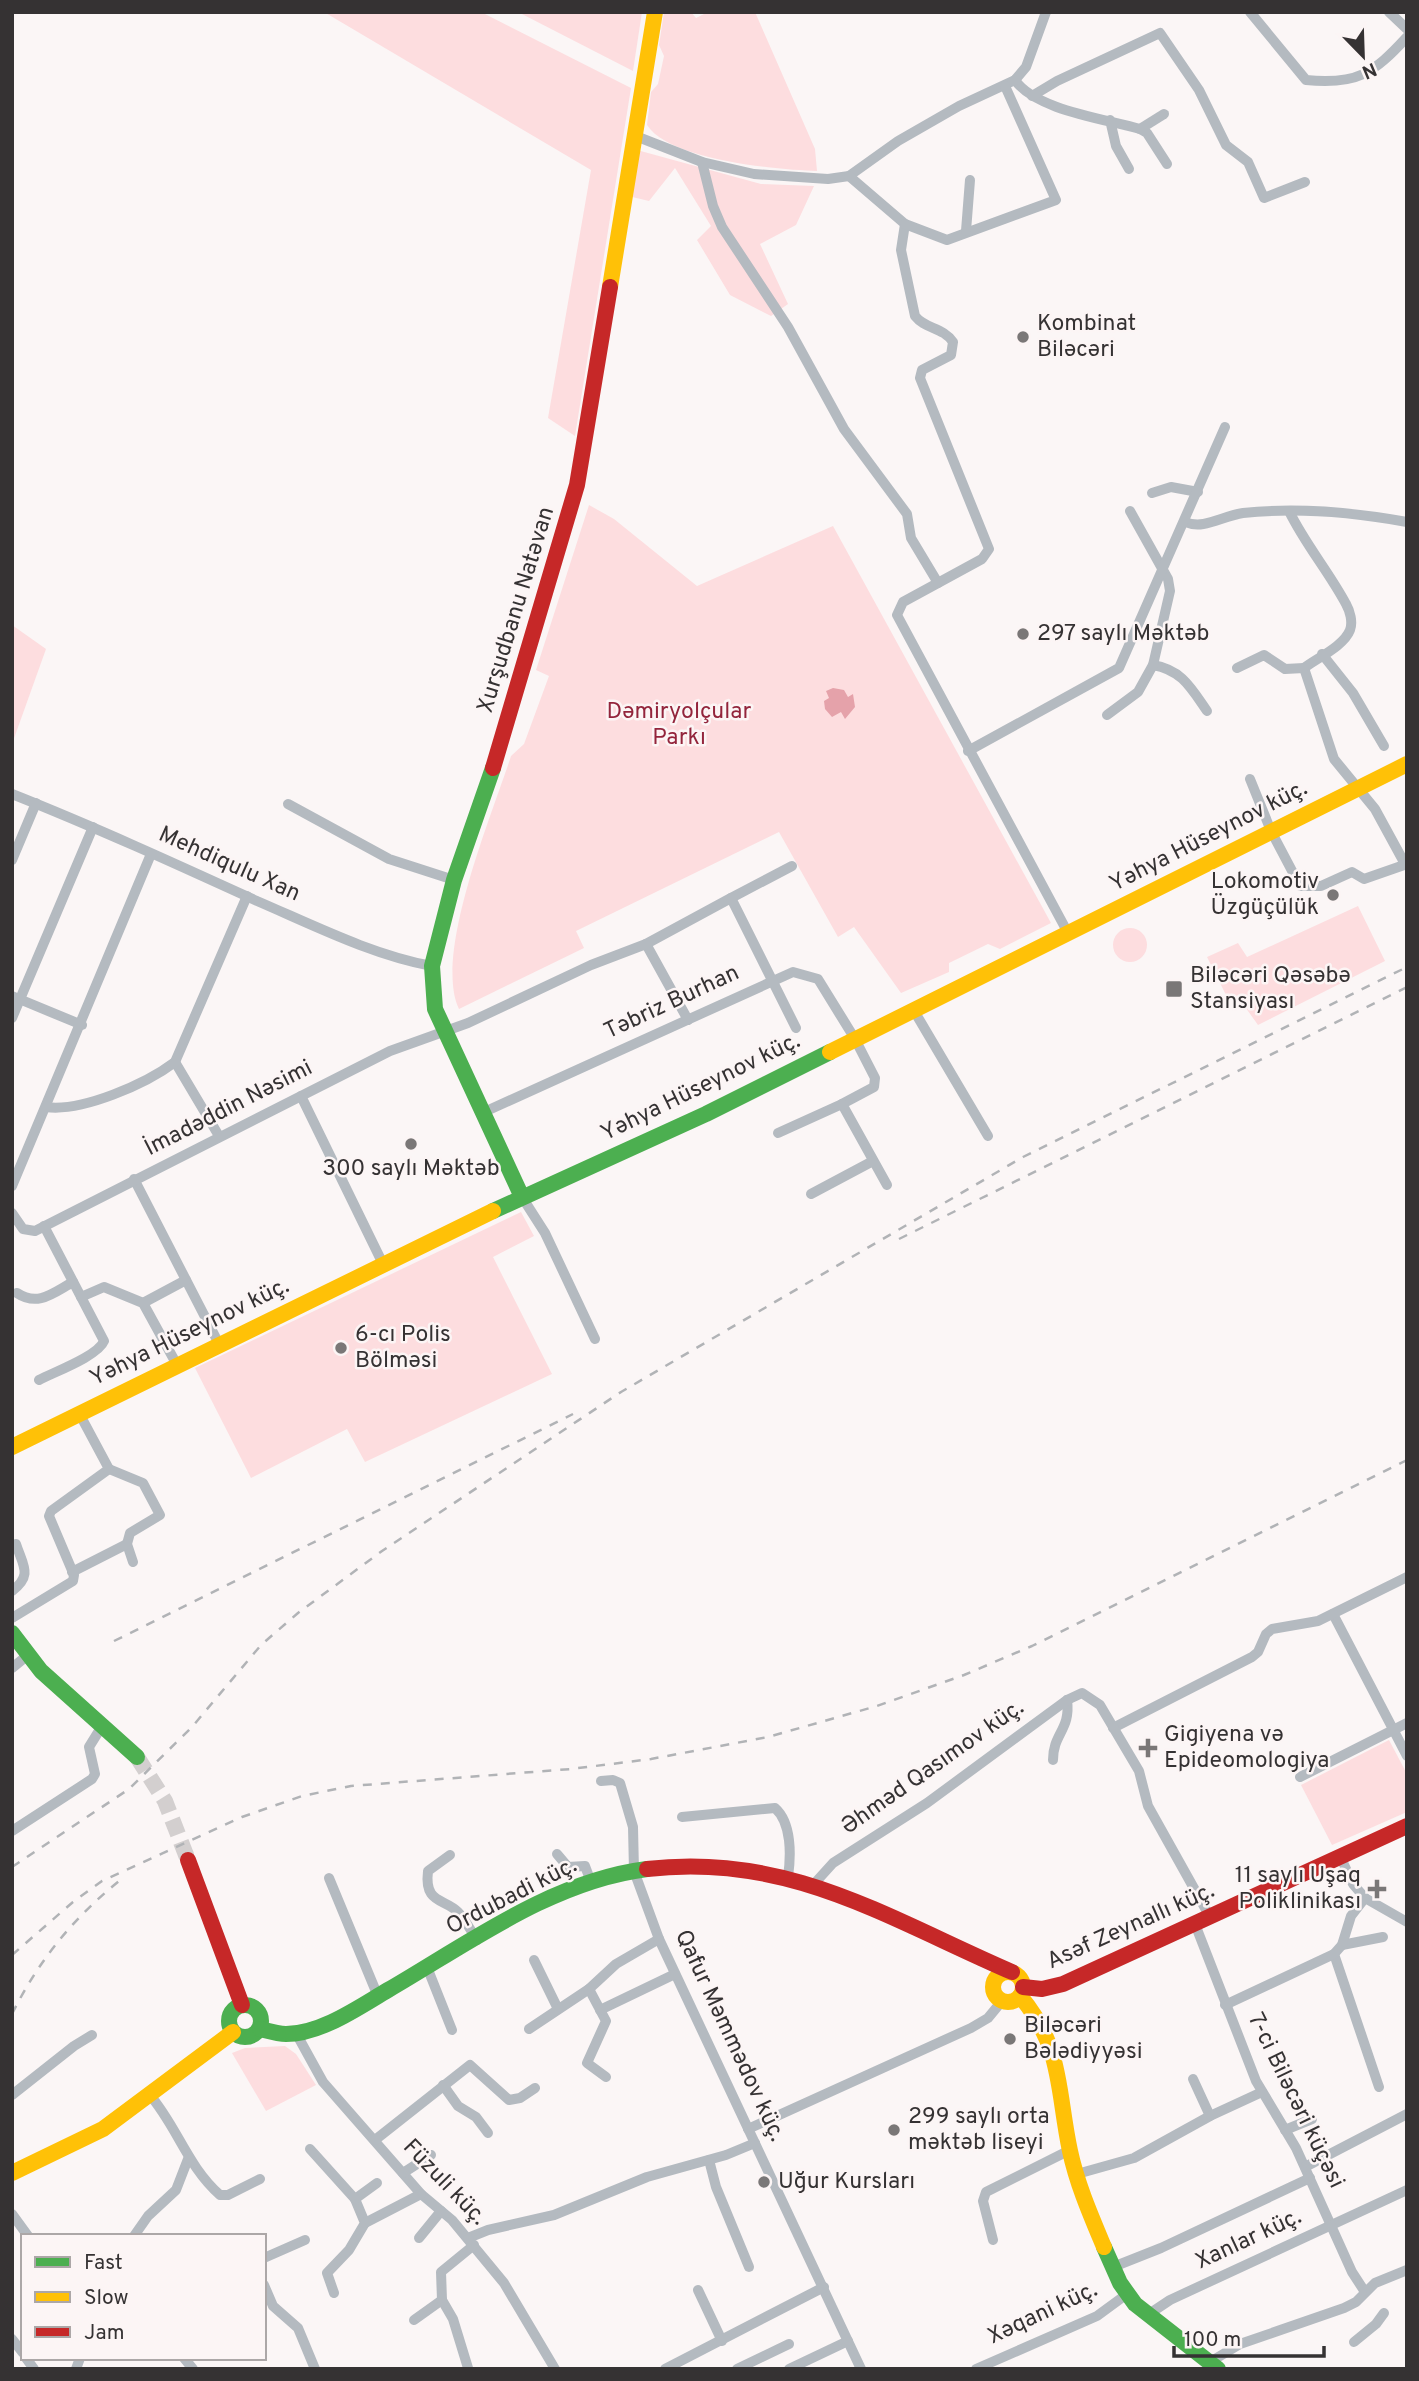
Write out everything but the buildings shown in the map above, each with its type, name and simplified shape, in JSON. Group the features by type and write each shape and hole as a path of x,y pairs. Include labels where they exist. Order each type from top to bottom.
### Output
{"main road":[{"name":"Xurşudbanu Natəvan","path":"522,1196 435,1009 432,966 454,880 490,778 577,485 655,12"},
{"name":"Yəhya Hüseynov küç.","path":"12,1447 522,1196 706,1114 1407,764"},
{"path":"12,1633 56,1686 136,1757"},
{"name":"Asəf Zeynallı küç.","path":"1022,1992 1063,1984 1407,1826"},
{"path":"188,1860 242,2005 258,2011 260,2029"},
{"name":"Ordubadi küç.","path":"296,2033 327,2022 544,1902 591,1882 634,1871 714,1868 788,1877 848,1897 954,1948"},
{"path":"954,1948 1012,1972 1020,1978 1022,1992 1039,2015 1053,2051 1062,2086 1070,2150 1113,2267 1127,2294 1214,2365"},
{"path":"954,1948 986,1978 997,1995 1010,2002 1022,1992"},
{"path":"997,1995 998,1976 1012,1972"},
{"path":"233,2032 230,2016 242,2005"},
{"path":"260,2029 272,2033 296,2033"},
{"path":"233,2032 247,2038 260,2029"},
{"path":"12,2174 85,2140 233,2032"}],"street":[{"path":"633,135 702,162 768,176 828,179 849,176 898,141 969,101 1010,83 1026,66 1046,12"},
{"path":"1250,12 1306,80 1332,82 1367,75 1382,64 1407,37"},
{"path":"1389,12 1407,29"},
{"path":"1032,96 1056,81 1160,33 1199,90 1226,145 1248,162 1264,198 1305,182"},
{"path":"1010,83 1032,96 1140,129 1147,133 1167,164"},
{"path":"849,176 905,224 943,240 1056,200 1010,83"},
{"path":"1140,129 1164,114"},
{"path":"1110,120 1116,146 1129,169"},
{"path":"702,162 722,227 788,327 844,429 906,514 911,538 938,583"},
{"path":"966,232 970,180"},
{"path":"905,224 901,250 915,316 919,322 944,332 953,342 951,355 922,370 920,378 989,549 982,559 903,602 897,615 1068,933"},
{"path":"968,751 1119,668 1225,427"},
{"path":"1152,493 1171,487 1198,492"},
{"path":"1185,522 1201,526 1242,513 1289,510 1341,513 1407,522"},
{"path":"1237,668 1264,655 1285,669 1304,668 1344,639 1350,629 1351,618 1346,605 1303,538 1289,510"},
{"path":"1107,715 1138,692 1153,665 1170,591 1163,571 1130,511"},
{"path":"1322,654 1353,693 1384,746"},
{"path":"1153,665 1171,668 1184,677 1207,711"},
{"path":"1250,779 1271,831 1300,886 1306,888 1352,872 1364,879 1406,864 1375,809 1334,759 1304,668"},
{"name":"Mehdiqulu Xan","path":"12,794 247,896 407,961 432,966"},
{"path":"12,860 36,803"},
{"path":"288,804 389,859 454,880"},
{"path":"12,1018 16,998 93,827"},
{"path":"12,1186 82,1025 151,854"},
{"name":"İmadəddin Nəsimi","path":"39,1228 390,1051 468,1023 591,965 646,944 793,866"},
{"path":"46,1107 71,1109 158,1075 175,1062 247,896"},
{"path":"731,898 796,1028"},
{"path":"646,944 688,1020"},
{"name":"Təbriz Burhan","path":"482,1113 772,979 793,972 818,979 855,1038 876,1083 874,1087 842,1104"},
{"path":"16,998 82,1025"},
{"path":"913,1009 988,1136"},
{"path":"175,1062 219,1136"},
{"path":"301,1097 383,1264"},
{"path":"778,1133 842,1104 887,1185"},
{"path":"811,1194 873,1161"},
{"path":"134,1180 219,1344"},
{"path":"522,1196 545,1233 595,1339"},
{"path":"12,1213 23,1229 39,1228 73,1282 104,1341 102,1346 39,1380"},
{"path":"143,1303 186,1280"},
{"path":"17,1293 29,1301 39,1300 73,1282"},
{"path":"81,1297 104,1287 143,1303 177,1365"},
{"path":"72,1572 127,1544 134,1530 160,1515 143,1483 108,1469 79,1413"},
{"path":"12,1618 73,1581 72,1572 49,1516 51,1511 108,1469"},
{"path":"12,1591 24,1582 26,1576 16,1544"},
{"path":"127,1544 133,1562"},
{"path":"1210,1917 1148,1806 1139,1771 1113,1728 1252,1657 1272,1629 1310,1623 1333,1615 1407,1577"},
{"path":"1333,1615 1407,1756"},
{"path":"12,1668 28,1655"},
{"name":"Əhməd Qasımov küç.","path":"814,1884 833,1863 927,1803 1067,1700 1082,1693 1100,1705 1113,1728"},
{"path":"1053,1760 1053,1747 1067,1725 1067,1700"},
{"path":"1300,1777 1407,1723"},
{"path":"12,1831 92,1779 94,1770 89,1747 102,1726"},
{"name":"Qafur Məmmədov küç.","path":"601,1781 613,1780 620,1783 633,1828 634,1871 659,1939 861,2369"},
{"path":"682,1816 775,1808 781,1815 790,1847 788,1877"},
{"path":"557,1854 568,1867 584,1866 591,1882"},
{"path":"450,1855 428,1871 433,1897 439,1904 457,1911 477,1940"},
{"path":"1340,1856 1353,1884 1365,1898 1407,1922"},
{"path":"329,1878 377,1994"},
{"path":"1226,2006 1334,1954 1342,1945 1351,1916 1365,1898"},
{"name":"7-ci Biləcəri küçəsi","path":"1195,1924 1262,2092 1308,2173 1352,2272 1365,2292"},
{"path":"1342,1945 1383,1937"},
{"path":"529,2029 589,1989 617,1964 659,1939"},
{"path":"1334,1954 1379,2087"},
{"path":"534,1960 558,2010"},
{"path":"427,1967 452,2030"},
{"path":"600,2010 675,1974"},
{"path":"589,1989 605,2027 586,2059 590,2067 606,2077"},
{"path":"748,2129 971,2028 988,2018 997,1995"},
{"name":"Füzuli küç.","path":"296,2033 323,2082 421,2194 442,2211 471,2242 511,2292 555,2369"},
{"path":"12,2095 92,2035"},
{"path":"375,2140 470,2065 509,2100 520,2098 535,2088"},
{"path":"1193,2078 1210,2116"},
{"path":"443,2085 457,2106 476,2117 488,2133"},
{"path":"1077,2174 1134,2158 1210,2116 1262,2092"},
{"path":"149,2094 170,2122 188,2159 220,2195 228,2195 260,2179"},
{"path":"1113,2267 1308,2173 1407,2114"},
{"path":"1285,2130 1312,2119"},
{"path":"468,2368 453,2319 442,2300 443,2269 471,2242 488,2230 554,2215 647,2177 709,2160 755,2143"},
{"path":"310,2149 355,2199 365,2223"},
{"path":"993,2240 984,2201 986,2192 1070,2150"},
{"path":"403,2173 431,2155"},
{"path":"135,2234 148,2216 176,2190 188,2159"},
{"path":"709,2160 716,2187 749,2267"},
{"path":"355,2199 377,2183"},
{"name":"Xanlar küç.","path":"1149,2314 1170,2300 1407,2190"},
{"path":"334,2293 327,2273 349,2250 365,2223 421,2194"},
{"path":"419,2238 442,2211"},
{"path":"12,2214 27,2234"},
{"path":"266,2257 305,2240"},
{"path":"1214,2365 1240,2344 1344,2308 1375,2283 1407,2270"},
{"path":"665,2369 722,2342 824,2287"},
{"path":"698,2290 722,2342"},
{"path":"266,2291 278,2312 298,2328 315,2369"},
{"name":"Xəqani küç.","path":"976,2369 1090,2319 1127,2294"},
{"path":"414,2320 442,2300"},
{"path":"1354,2342 1376,2324 1384,2313"},
{"path":"789,2369 848,2341"},
{"path":"737,2369 789,2344"}],"green space":[{"path":"324,12 481,12 631,88 575,436 548,418 591,170"},
{"path":"518,12 642,12 633,71"},
{"path":"664,12 691,12 696,18 708,12 755,12 815,149 817,171 752,165 700,155 659,137 647,125 651,92 658,84 664,56 659,45"},
{"path":"637,150 761,184 814,186 796,225 760,244 788,304 771,316 730,295 697,240 711,226 675,168 649,201 628,196"},
{"name":"Dəmiryolçular Parkı","path":"589,505 614,519 697,586 833,526 1051,923 1000,949 988,944 949,963 949,972 901,993 854,927 838,937 779,832 576,931 584,948 459,1009 453,985 453,955 468,884 511,756 524,744 549,676 536,670"},
{"path":"12,625 46,649 12,744"},
{"path":"1358,906 1385,961 1258,1025 1243,1004 1227,997 1207,957 1238,943 1247,957"},
{"path":"1130,928 1142,933 1147,945 1142,957 1130,962 1118,957 1113,945 1118,933"},
{"path":"521,1212 534,1236 493,1257 552,1374 365,1462 347,1429 251,1478 195,1368"},
{"path":"1389,1740 1407,1774 1407,1812 1332,1845 1301,1785"},
{"path":"285,2046 296,2054 316,2085 266,2111 232,2053 245,2048"}],"shaded area":[{"path":"833,688 844,690 848,697 853,694 855,707 845,719 841,712 832,717 825,709 824,701 829,698 826,691"}],"tunnel":[{"path":"137,1757 165,1801 188,1860"}],"railway":[{"path":"12,1867 129,1789 192,1727 261,1645 298,1613 382,1551 621,1392 1023,1157 1407,967"},
{"path":"899,1239 1407,987"},
{"path":"114,1641 573,1414"},
{"path":"12,1955 73,1902 102,1881 242,1817 302,1796 351,1786 571,1769 651,1759 768,1737 877,1706 964,1675 1032,1646 1407,1460"},
{"path":"12,2014 34,1974 60,1939 90,1907 124,1877"}],"traffic: fast":[{"path":"493,768 454,880 432,966 435,1009 522,1197"},
{"path":"493,1211 706,1114 830,1052"},
{"path":"12,1633 41,1671 137,1757"},
{"path":"260,2029 286,2034 326,2025 512,1916 578,1886 647,1869"},
{"path":"245,2005 257,2009 261,2021 257,2033 245,2037 233,2033 229,2021 233,2009 245,2005"},
{"path":"1104,2247 1120,2283 1135,2304 1218,2369"}],"traffic: slow":[{"path":"610,287 655,12"},
{"path":"830,1052 1407,764"},
{"path":"12,1447 493,1211"},
{"path":"1008,1972 1019,1976 1023,1987 1019,1998 1008,2002 997,1998 993,1987 997,1976 1008,1972"},
{"path":"1020,1996 1034,2015 1051,2051 1073,2163 1104,2247"},
{"path":"12,2173 103,2129 233,2032"}],"traffic: jam":[{"path":"493,768 577,485 610,287"},
{"path":"1023,1987 1042,1989 1063,1984 1407,1826"},
{"path":"188,1860 242,2005"},
{"path":"647,1869 698,1866 746,1870 792,1880 880,1912 1012,1972"}],"place":[{"name":"Kombinat Biləcəri","path":"1023,337"},
{"name":"297 saylı Məktəb","path":"1023,634"},
{"name":"Lokomotiv Üzgüçülük","path":"1333,895"},
{"name":"Biləcəri Qəsəbə Stansiyası","path":"1174,989"},
{"name":"300 saylı Məktəb","path":"411,1144"},
{"name":"6-cı Polis Bölməsi","path":"341,1348"},
{"name":"Gigiyena və Epideomologiya","path":"1148,1748"},
{"name":"11 saylı Uşaq Poliklinikası","path":"1377,1889"},
{"name":"Biləcəri Bələdiyyəsi","path":"1010,2039"},
{"name":"299 saylı orta məktəb liseyi","path":"894,2130"},
{"name":"Uğur Kursları","path":"764,2182"}]}
